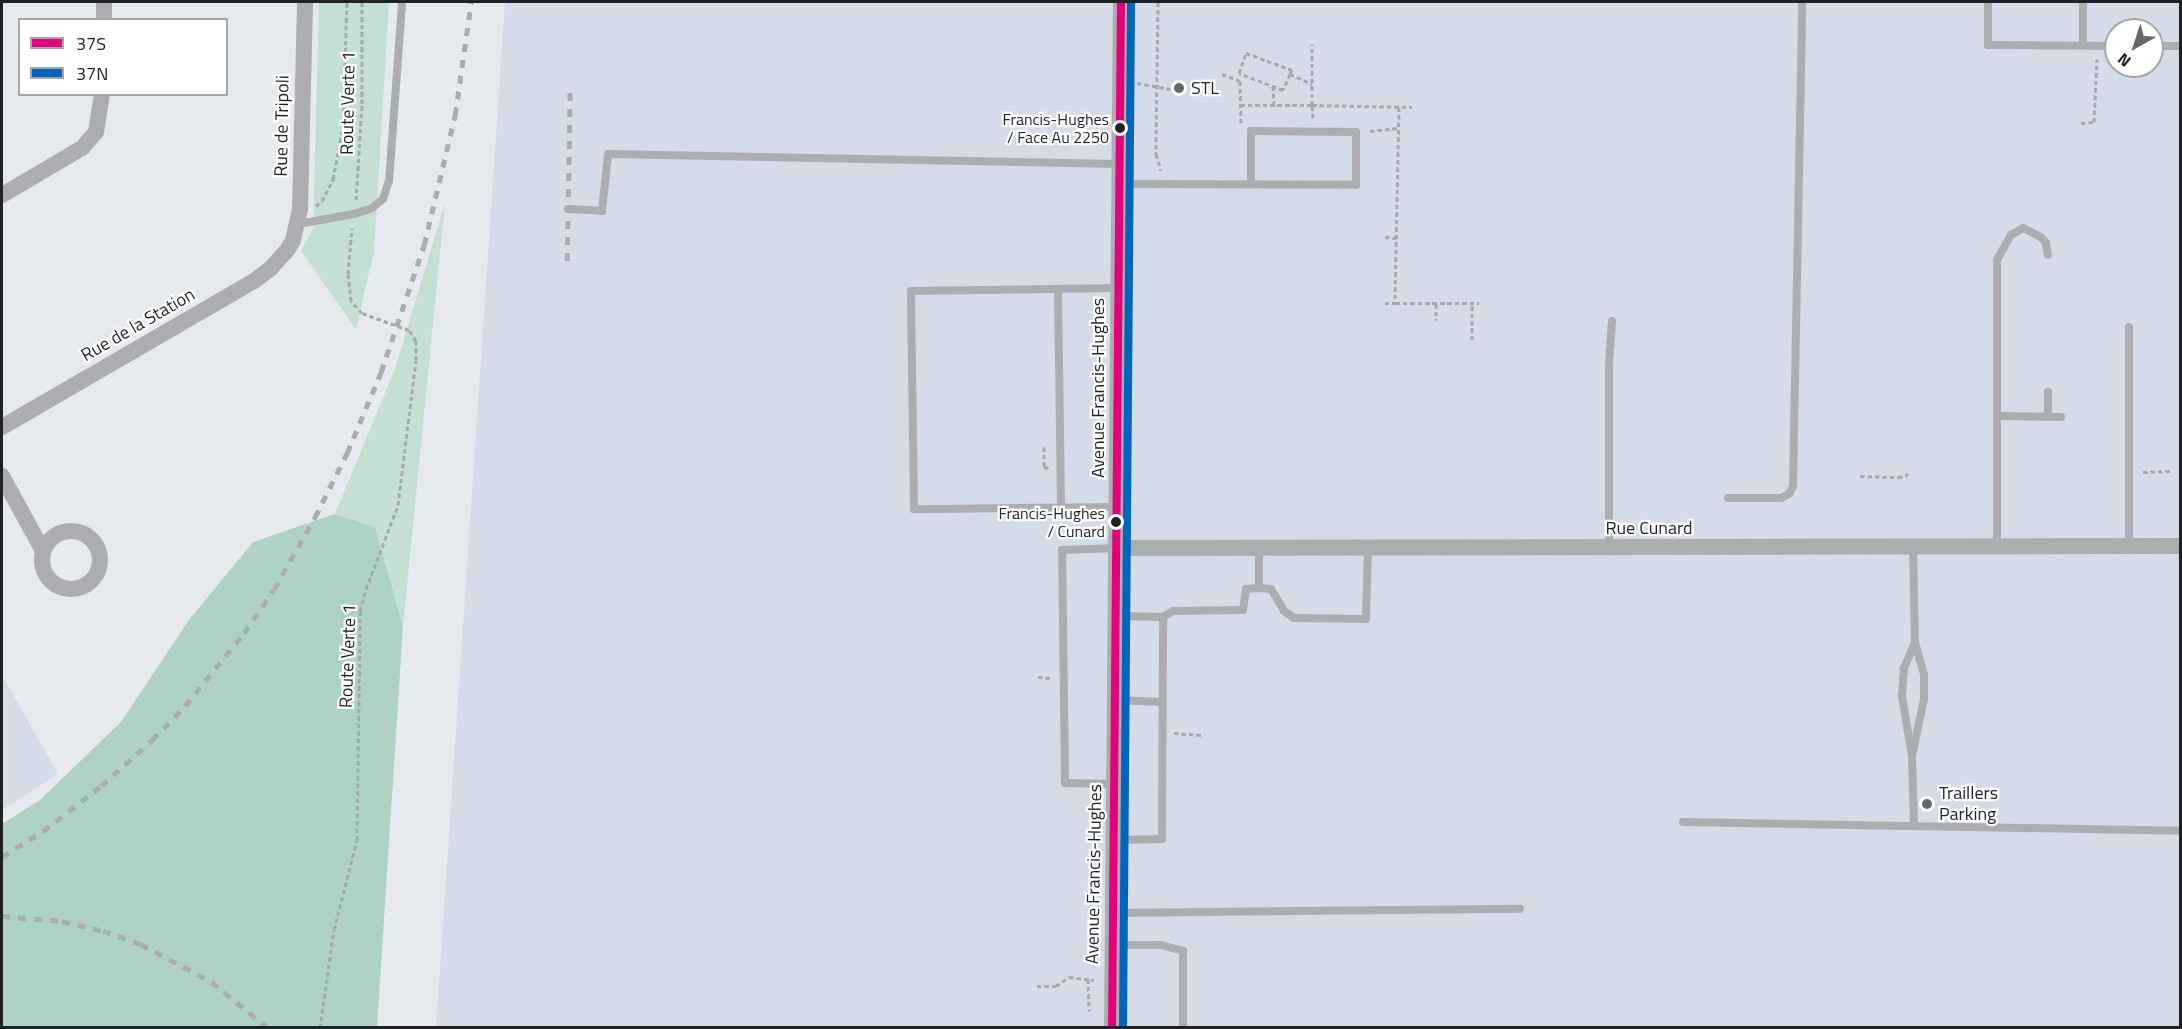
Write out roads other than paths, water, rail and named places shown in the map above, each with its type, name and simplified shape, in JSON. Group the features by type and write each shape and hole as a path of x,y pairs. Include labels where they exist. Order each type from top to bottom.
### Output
{"street":[{"path":"104,2 104,18"},
{"name":"Rue de Tripoli","path":"288,249 299,216 305,2"},
{"name":"Avenue Francis-Hughes","path":"1112,1028 1121,2"},
{"path":"2,195 82,148 96,132 102,96"},
{"name":"Rue de la Station","path":"2,427 254,282 288,249"},
{"path":"2,476 44,551"},
{"name":"Rue Cunard","path":"1118,548 2181,546"}],"lane":[{"path":"299,216 354,214 372,208 382,199 389,181 402,2"},
{"path":"1728,498 1781,498 1789,494 1793,486 1802,2"},
{"path":"1988,2 1988,45 2104,46"},
{"path":"2083,2 2083,45"},
{"path":"2164,46 2181,46"},
{"path":"1119,184 1251,184 1356,184 1356,132 1251,131 1251,184"},
{"path":"568,209 602,211 608,154 1119,164"},
{"path":"1997,546 1997,260 2011,235 2023,228 2041,237 2046,243 2048,255"},
{"path":"1117,507 914,509 911,291 1118,288"},
{"path":"1058,289 1061,508"},
{"path":"1609,548 1609,364 1612,321"},
{"path":"2129,327 2129,546"},
{"path":"2048,392 2048,417"},
{"path":"1997,416 2061,417"},
{"path":"1912,756 1924,699 1924,669 1915,642 1913,546"},
{"path":"1114,784 1065,783 1062,549 1118,548"},
{"path":"1259,548 1259,588"},
{"path":"1116,616 1163,617 1173,610 1243,610 1246,589 1259,588 1271,589 1284,611 1294,618 1366,619 1368,548"},
{"path":"1114,840 1162,839 1163,617"},
{"path":"1914,825 1912,756 1902,696 1904,668 1915,642"},
{"path":"1115,700 1163,702"},
{"path":"1683,822 2181,831"},
{"path":"1113,912 1520,909"},
{"path":"1113,945 1161,945 1183,951 1183,1028"}],"railway":[{"path":"2,857 43,831 101,786 152,740 185,706 244,633 274,589 315,517 347,453 381,372 424,245 455,115 471,2"},
{"path":"567,261 570,85"},
{"path":"2,916 62,921 103,931 141,944 212,982 268,1028"}],"place":[{"name":"STL","path":"1179,88"},
{"name":"Francis-Hughes / Face Au 2250","path":"1120,128"},
{"name":"Francis-Hughes / Cunard","path":"1116,522"},
{"name":"Traillers Parking","path":"1927,804"}]}
